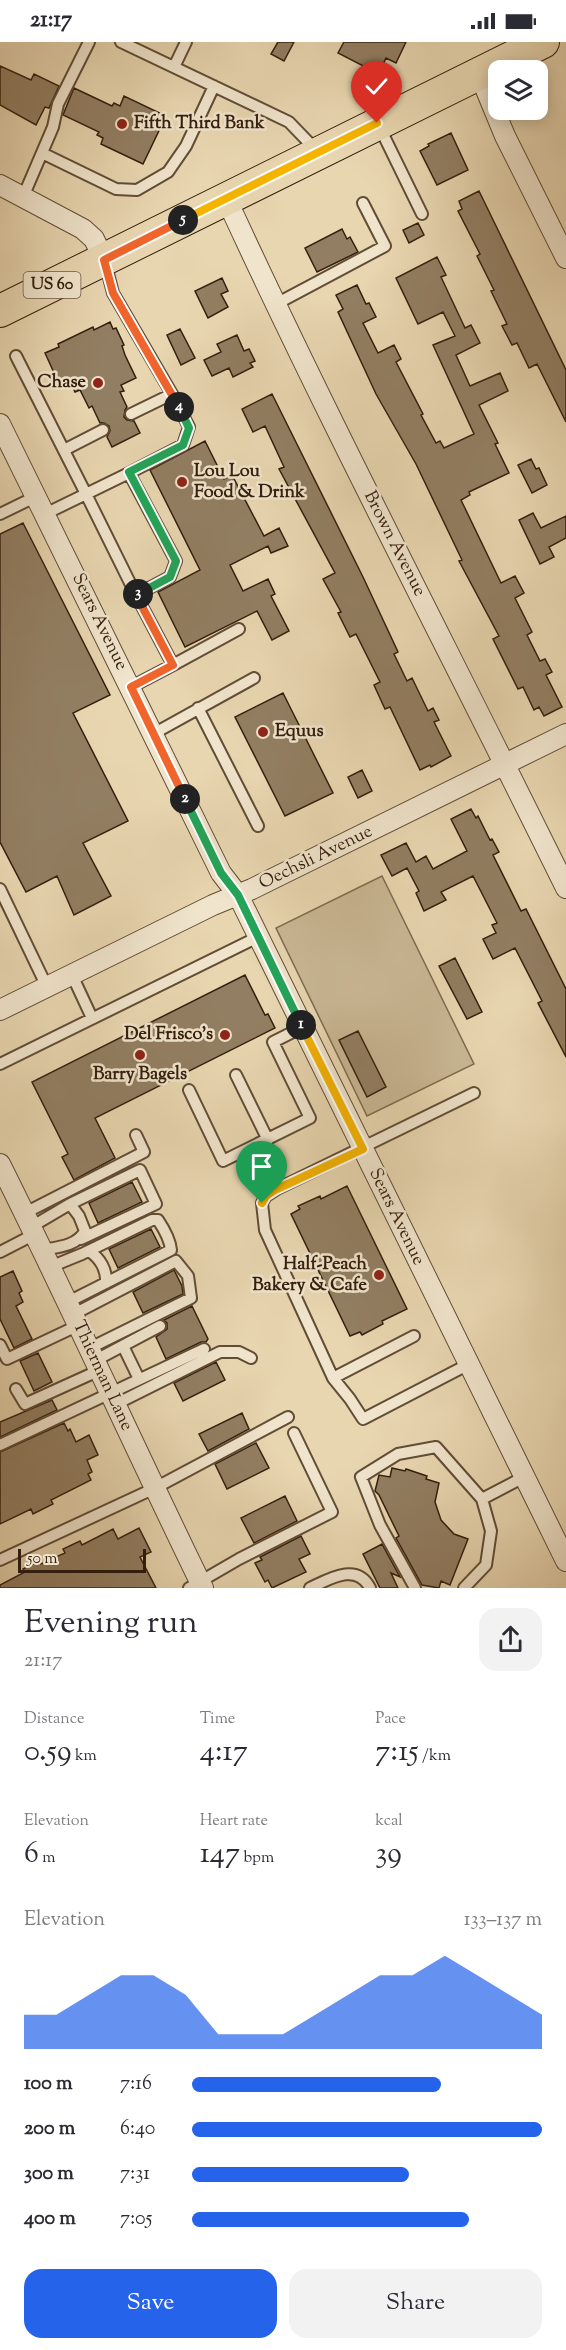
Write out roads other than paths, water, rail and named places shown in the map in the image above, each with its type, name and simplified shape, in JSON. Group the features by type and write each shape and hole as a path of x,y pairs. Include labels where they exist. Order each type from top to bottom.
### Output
{"main road":[{"name":"US 60","path":"0,311 533,44"}],"street":[{"path":"479,73 505,136 566,258"},
{"path":"0,185 83,229 94,238 104,260"},
{"name":"Brown Avenue","path":"226,198 376,511 566,888"},
{"name":"Sears Avenue","path":"0,424 221,873 238,895 566,1561"},
{"name":"Oechsli Avenue","path":"0,1011 566,734"},
{"name":"Thierman Lane","path":"0,1164 74,1314 155,1488 197,1586"}],"lane":[{"path":"23,197 53,127 58,104 89,42"},
{"path":"121,42 289,122 319,152"},
{"path":"174,67 186,42"},
{"path":"42,153 116,189 137,190 168,172 186,146 213,86"},
{"path":"377,123 422,214"},
{"path":"276,304 385,246 363,203"},
{"path":"0,514 86,494 183,445 189,428 172,394 113,293 104,260"},
{"path":"16,356 173,665"},
{"path":"131,414 172,394"},
{"path":"64,450 103,430"},
{"path":"129,472 176,561 170,577 136,595"},
{"path":"131,687 239,629"},
{"path":"153,734 254,678"},
{"path":"198,708 258,826"},
{"path":"0,890 48,987"},
{"path":"0,1064 258,937"},
{"path":"72,975 92,1018"},
{"path":"189,1090 223,1161 310,1118 273,1042 303,1027"},
{"path":"236,1075 268,1140"},
{"path":"469,1364 363,1419 333,1378 265,1230 262,1203 266,1196 277,1189 474,1093"},
{"path":"0,1252 37,1238 144,1152 136,1135"},
{"path":"140,1170 156,1204 64,1245 37,1238 70,1204 140,1170"},
{"path":"70,1204 79,1216 85,1231 81,1239"},
{"path":"74,1314 106,1283 171,1250 170,1243 158,1220 152,1220 89,1251"},
{"path":"37,1238 89,1251 97,1257 106,1274 106,1283"},
{"path":"0,1345 7,1359 74,1314 176,1261 188,1276 191,1298 25,1404 16,1389"},
{"path":"95,1359 160,1326"},
{"path":"333,1378 414,1336"},
{"path":"123,1346 140,1379"},
{"path":"112,1399 140,1379 204,1349"},
{"path":"0,1444 220,1352 238,1352 251,1358"},
{"path":"0,1560 155,1488 288,1417"},
{"path":"197,1586 239,1559 332,1512 294,1433"},
{"path":"415,1588 380,1525 361,1476 398,1454 436,1448 482,1499 491,1531 486,1565 464,1588"},
{"path":"482,1499 524,1477"},
{"path":"310,1588 333,1577 350,1573 360,1576 370,1588"}],"place":[{"name":"Fifth Third Bank","path":"122,124"},
{"name":"Chase","path":"98,383"},
{"name":"Lou Lou Food & Drink","path":"182,482"},
{"name":"Equus","path":"263,732"},
{"name":"Del Frisco's","path":"225,1035"},
{"name":"Barry Bagels","path":"140,1055"},
{"name":"Half-Peach Bakery & Cafe","path":"379,1275"}]}
